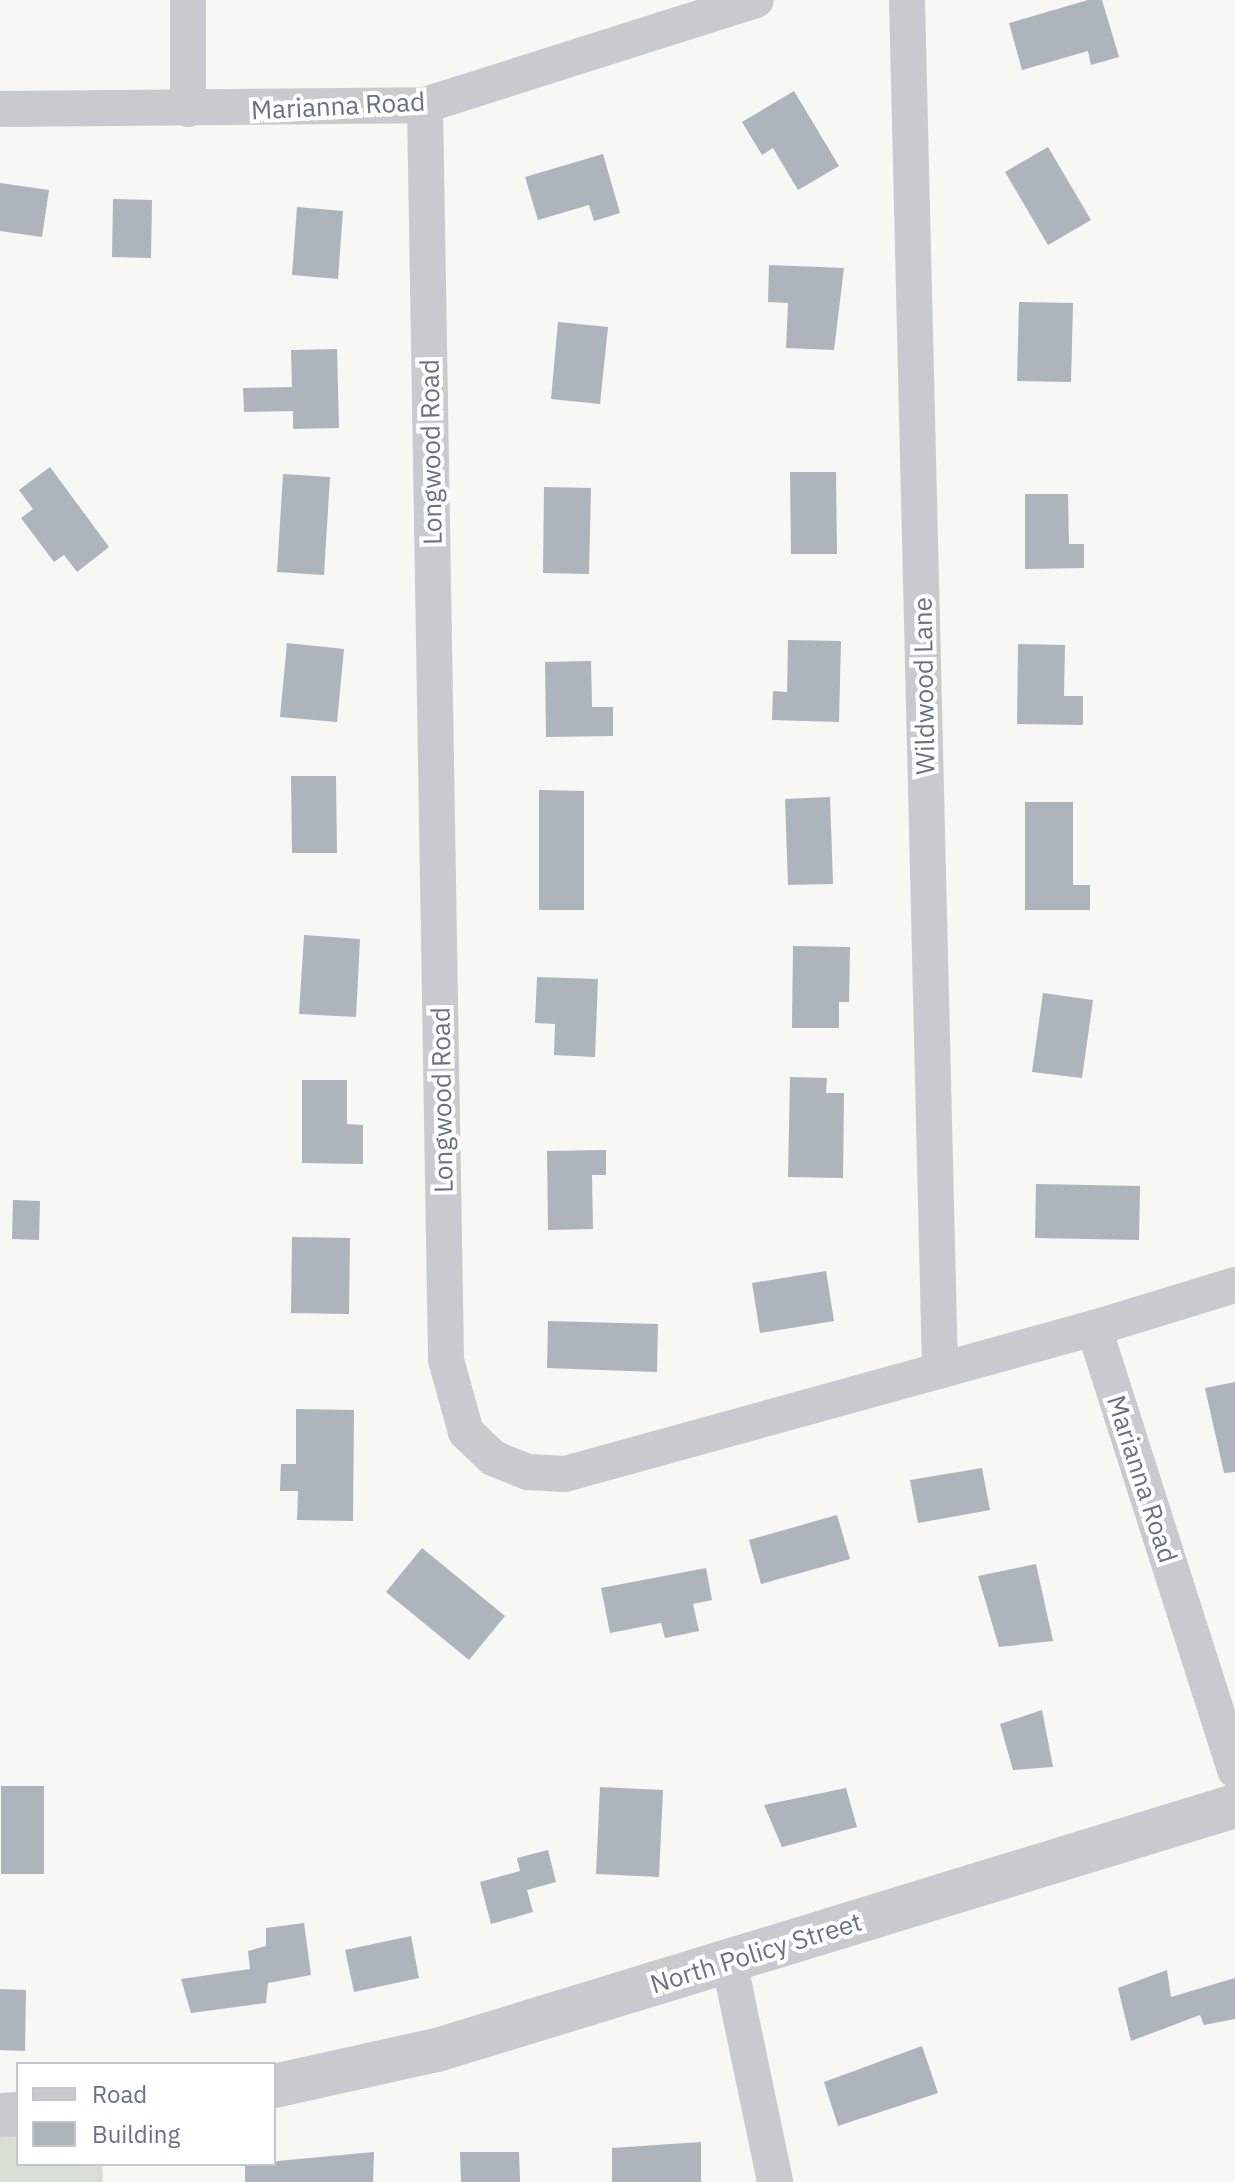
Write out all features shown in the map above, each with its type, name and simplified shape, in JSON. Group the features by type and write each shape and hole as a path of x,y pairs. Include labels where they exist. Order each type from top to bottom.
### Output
{"street":[{"path":"188,0 188,109"},
{"name":"Marianna Road","path":"0,109 425,105 756,0"},
{"name":"Wildwood Lane","path":"907,0 940,1371"},
{"name":"Longwood Road","path":"425,105 446,1360 466,1432 493,1458 528,1472 565,1474 1094,1328"},
{"path":"1094,1328 1235,1285"},
{"name":"Marianna Road","path":"1094,1328 1235,1770"},
{"name":"North Policy Street","path":"276,2086 437,2050 1235,1806"},
{"path":"729,1961 775,2182"}],"shaded area":[{"path":"0,2134 16,2134 16,2166 102,2166 103,2182 0,2182"}],"building":[{"path":"1088,0 1102,0 1119,57 1091,65 1088,51 1022,70 1009,23"},
{"path":"794,91 839,166 798,190 773,148 762,155 742,122"},
{"path":"1048,147 1091,220 1048,245 1005,172"},
{"path":"603,154 620,213 594,221 589,205 538,220 525,177"},
{"path":"0,183 49,190 42,237 0,231"},
{"path":"113,199 152,200 151,258 112,257"},
{"path":"297,207 343,211 338,279 292,275"},
{"path":"769,265 844,268 834,350 786,348 788,303 768,302"},
{"path":"1019,302 1073,303 1071,382 1017,381"},
{"path":"558,322 608,327 600,404 551,399"},
{"path":"337,349 339,428 293,429 293,411 244,412 243,388 292,387 291,350"},
{"path":"50,467 109,547 77,572 64,555 54,562 21,518 33,509 19,490"},
{"path":"790,472 836,472 837,554 791,554"},
{"path":"283,474 330,477 324,575 277,572"},
{"path":"544,487 591,488 589,574 543,573"},
{"path":"1025,494 1068,494 1069,544 1084,544 1084,568 1025,569"},
{"path":"788,640 841,641 839,722 772,720 773,691 787,692"},
{"path":"287,643 344,649 337,722 280,717"},
{"path":"1018,644 1065,645 1064,696 1083,696 1083,725 1017,724"},
{"path":"591,661 592,707 613,707 613,736 546,737 545,662"},
{"path":"291,776 336,776 337,853 292,853"},
{"path":"539,790 584,791 584,910 539,910"},
{"path":"830,797 833,884 788,885 785,799"},
{"path":"1025,802 1073,802 1073,885 1090,885 1090,910 1025,910"},
{"path":"304,935 360,939 356,1017 299,1014"},
{"path":"793,946 850,947 849,1002 839,1002 839,1028 792,1028"},
{"path":"537,977 598,979 595,1057 554,1055 555,1024 535,1023"},
{"path":"1043,993 1093,1000 1082,1078 1032,1072"},
{"path":"790,1077 827,1078 826,1093 844,1093 843,1178 788,1177"},
{"path":"302,1080 347,1080 347,1124 363,1125 363,1164 302,1163"},
{"path":"606,1150 606,1175 592,1175 593,1229 548,1230 547,1151"},
{"path":"1036,1184 1140,1186 1139,1240 1035,1238"},
{"path":"13,1200 40,1201 39,1240 12,1239"},
{"path":"292,1237 350,1238 349,1314 291,1313"},
{"path":"826,1271 834,1321 760,1333 752,1283"},
{"path":"548,1321 658,1324 657,1372 547,1368"},
{"path":"1235,1382 1235,1472 1224,1473 1205,1388"},
{"path":"296,1409 354,1410 353,1521 297,1520 298,1491 280,1491 281,1464 296,1464"},
{"path":"982,1468 990,1510 918,1523 910,1480"},
{"path":"837,1515 850,1559 761,1584 749,1540"},
{"path":"422,1548 505,1616 469,1660 386,1592"},
{"path":"1036,1564 1053,1641 999,1647 978,1576"},
{"path":"706,1568 712,1600 693,1604 699,1631 665,1638 661,1623 610,1633 601,1588"},
{"path":"1042,1710 1053,1767 1013,1770 1000,1724"},
{"path":"1,1786 44,1786 44,1874 1,1874"},
{"path":"600,1787 663,1790 659,1877 596,1874"},
{"path":"846,1788 857,1827 782,1847 764,1805"},
{"path":"548,1850 556,1882 527,1890 533,1912 491,1924 480,1882 520,1871 517,1858"},
{"path":"304,1923 311,1975 268,1983 266,2003 191,2013 181,1979 250,1969 248,1951 266,1946 266,1928"},
{"path":"411,1936 419,1978 354,1992 345,1950"},
{"path":"1167,1970 1171,1997 1235,1978 1235,2019 1204,2025 1200,2015 1131,2041 1118,1988"},
{"path":"0,1989 26,1990 25,2051 0,2050"},
{"path":"922,2046 938,2093 838,2126 824,2082"},
{"path":"701,2142 701,2182 612,2182 612,2148"},
{"path":"374,2152 373,2182 245,2182 245,2166 276,2166 276,2161"},
{"path":"460,2152 519,2152 520,2182 461,2182"}]}
